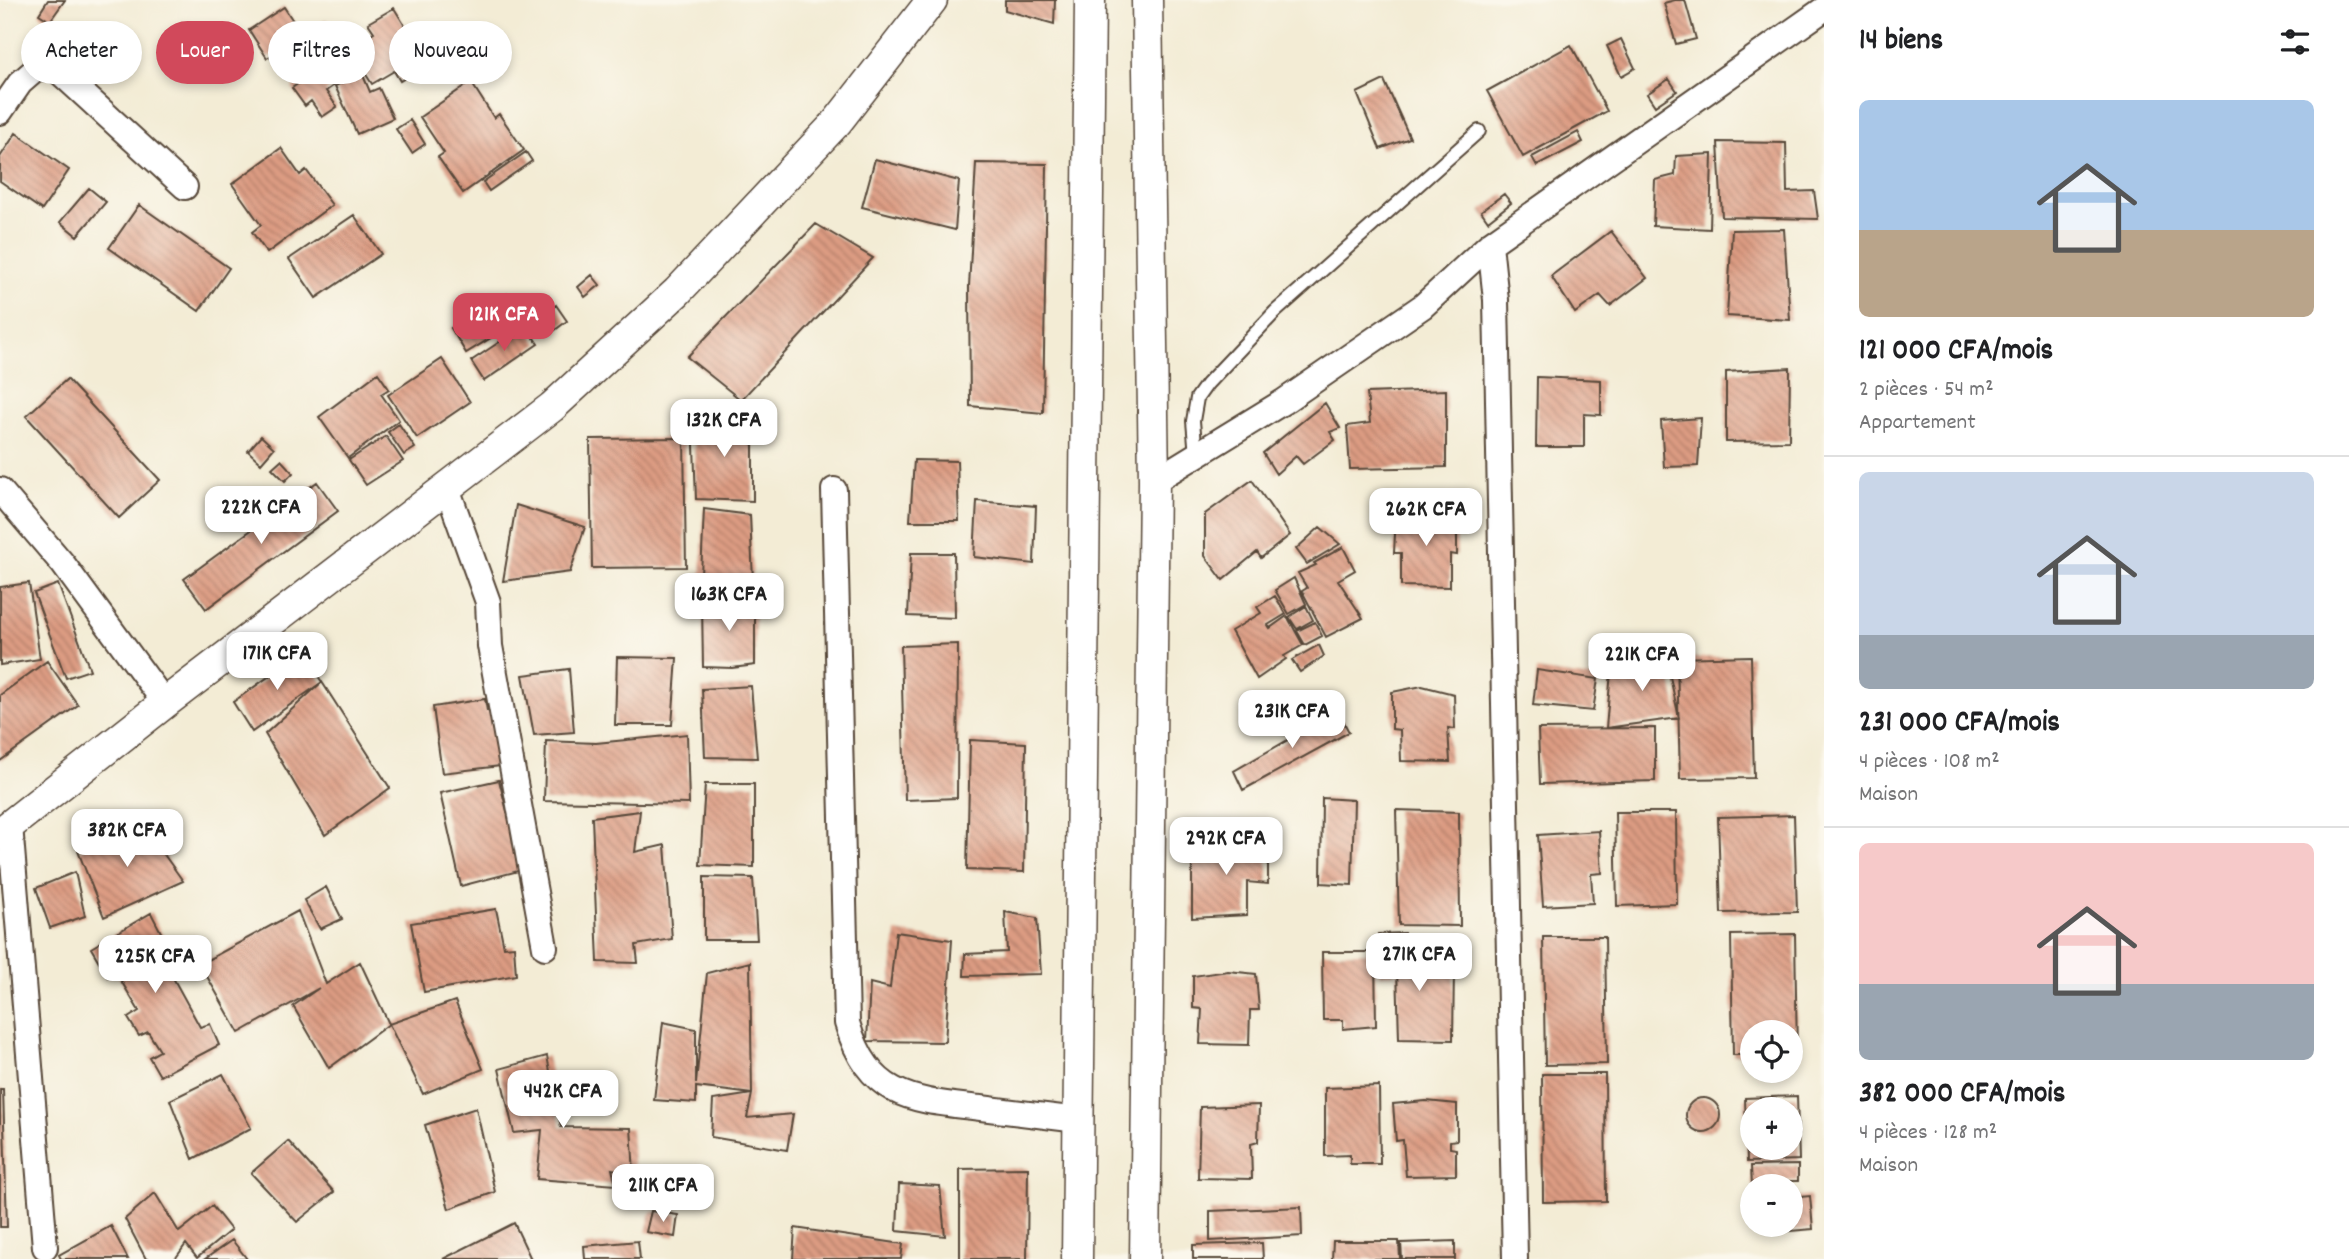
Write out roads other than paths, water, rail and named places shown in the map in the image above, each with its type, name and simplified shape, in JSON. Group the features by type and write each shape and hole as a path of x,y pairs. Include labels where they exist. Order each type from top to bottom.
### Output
{"street":[{"path":"45,1247 5,829 164,703 552,407 677,292 837,122 932,0"},
{"path":"1077,1259 1090,0"},
{"path":"1145,1259 1154,481 1147,0"},
{"path":"1154,481 1283,402 1423,306 1490,244 1824,9"},
{"path":"0,112 20,83 35,70 53,66 185,187"},
{"path":"1490,244 1496,328 1515,1259"},
{"path":"447,488 488,602 490,646 545,947"},
{"path":"0,490 63,564 164,703"},
{"path":"834,490 847,1023 855,1049 872,1073 893,1090 920,1101 1078,1120"}],"lane":[{"path":"1196,456 1193,421 1197,398 1207,384 1275,312 1479,131"}]}
